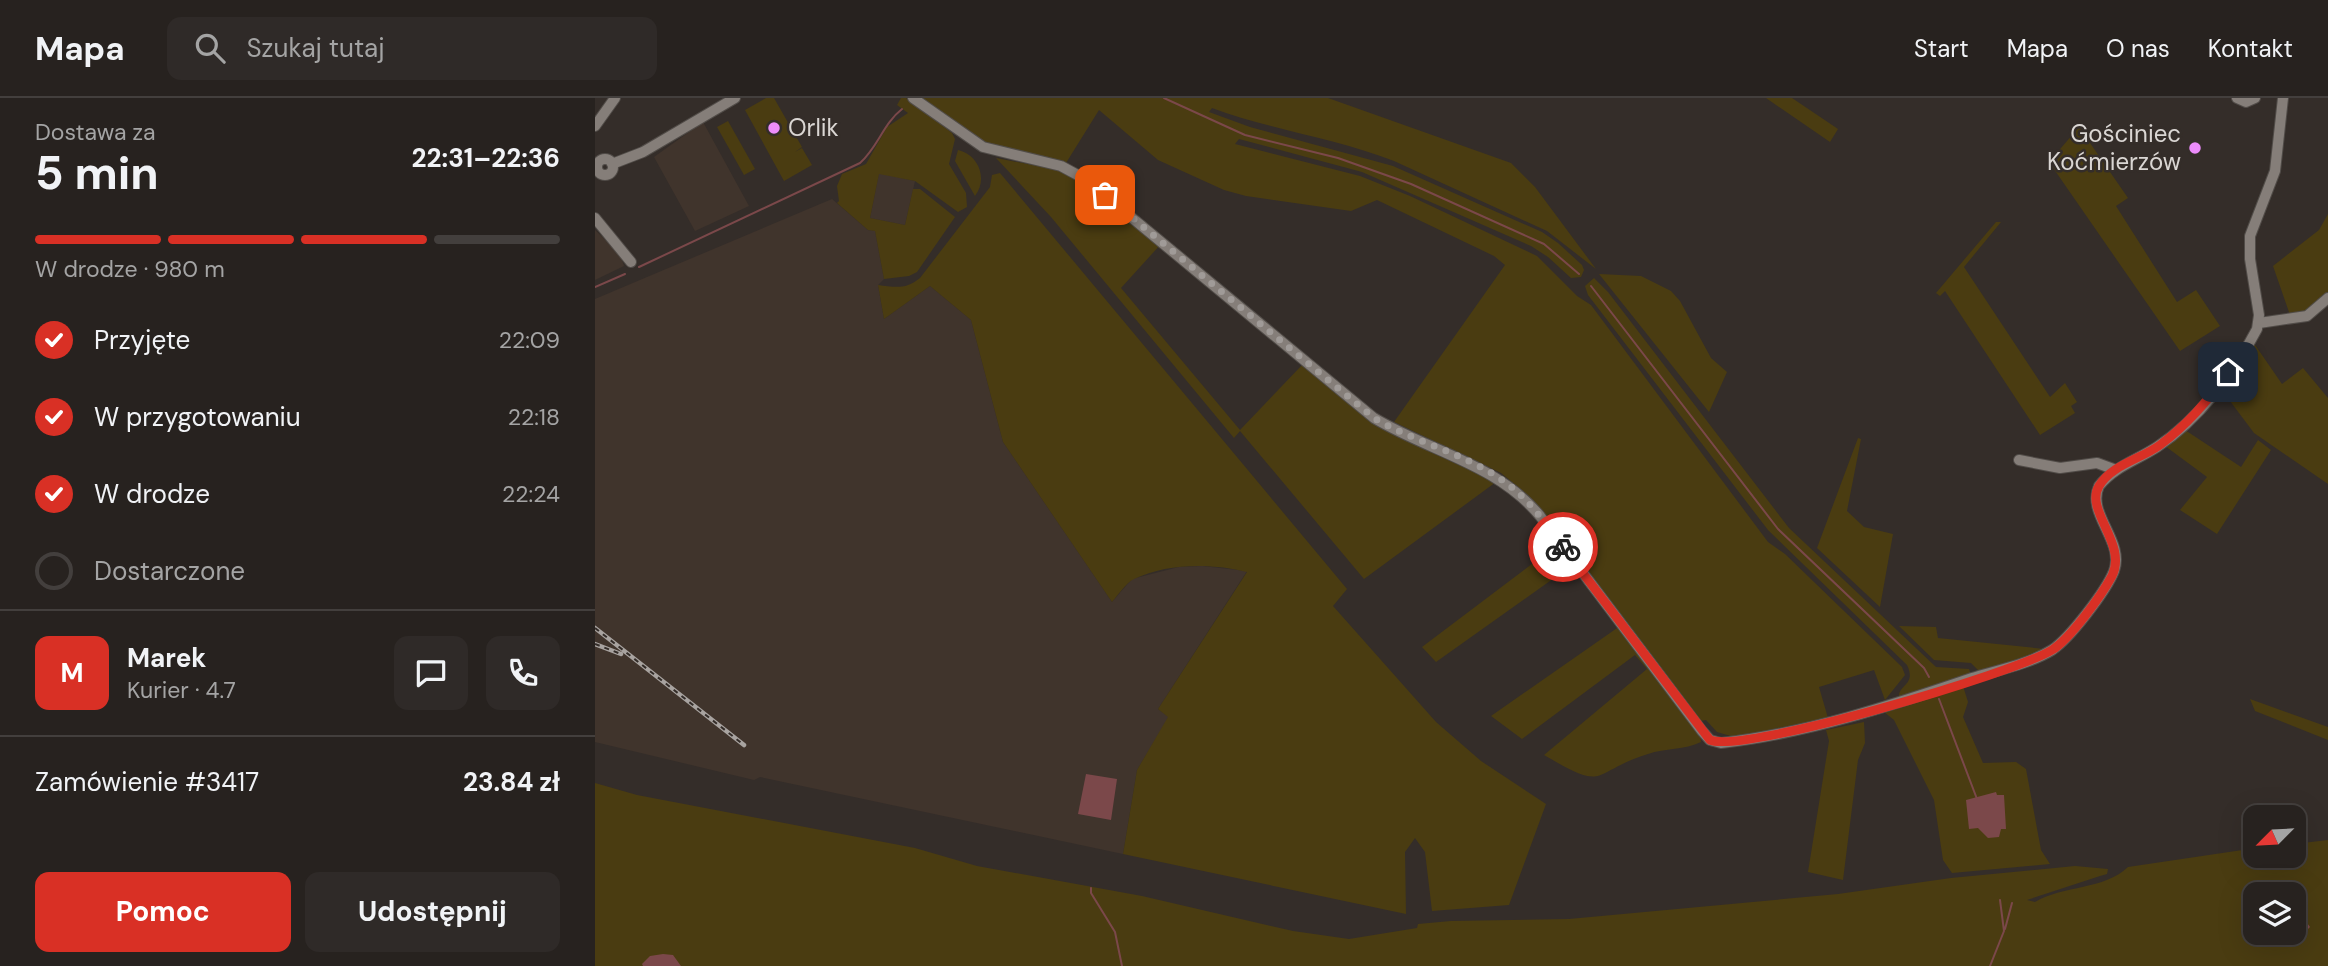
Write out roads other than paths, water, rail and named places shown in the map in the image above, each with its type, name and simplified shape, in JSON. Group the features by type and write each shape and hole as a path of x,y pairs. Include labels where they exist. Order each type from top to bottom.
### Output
{"street":[{"path":"595,125 615,98"},
{"path":"613,164 643,152 735,98"},
{"path":"913,98 983,147 1061,166 1085,179 1374,418 1408,437 1491,473 1516,491 1540,516 1710,740 1733,741 1863,715 2036,657 2056,647 2103,590 2115,569 2115,547 2096,497 2099,486 2116,470 2158,446 2197,414 2252,338 2259,323 2250,259 2250,236 2275,171 2283,98"},
{"path":"2237,98 2246,102 2255,98"},
{"path":"601,175 597,170 597,161 608,160 613,164"},
{"path":"595,185 601,175 611,173 613,164"},
{"path":"595,218 631,262"},
{"path":"2259,323 2307,316 2328,298"},
{"path":"2019,460 2060,468 2097,464 2116,470"}],"waterway":[{"path":"1164,98 1245,135 1338,158 1411,184 1544,244 1579,274"},
{"path":"639,267 860,163 902,109"},
{"path":"595,287 625,274"},
{"path":"1591,286 1778,529 1924,668 1929,677"},
{"path":"1939,699 1977,799"},
{"path":"1091,888 1091,893 1115,932 1122,966"},
{"path":"1990,966 2004,931 2000,900"},
{"path":"2005,929 2012,903"}],"railway":[{"path":"595,628 744,745"},
{"path":"595,644 621,654"}],"place":[{"name":"Orlik","path":"774,128"},
{"name":"Gościniec Koćmierzów","path":"2195,148"}]}
